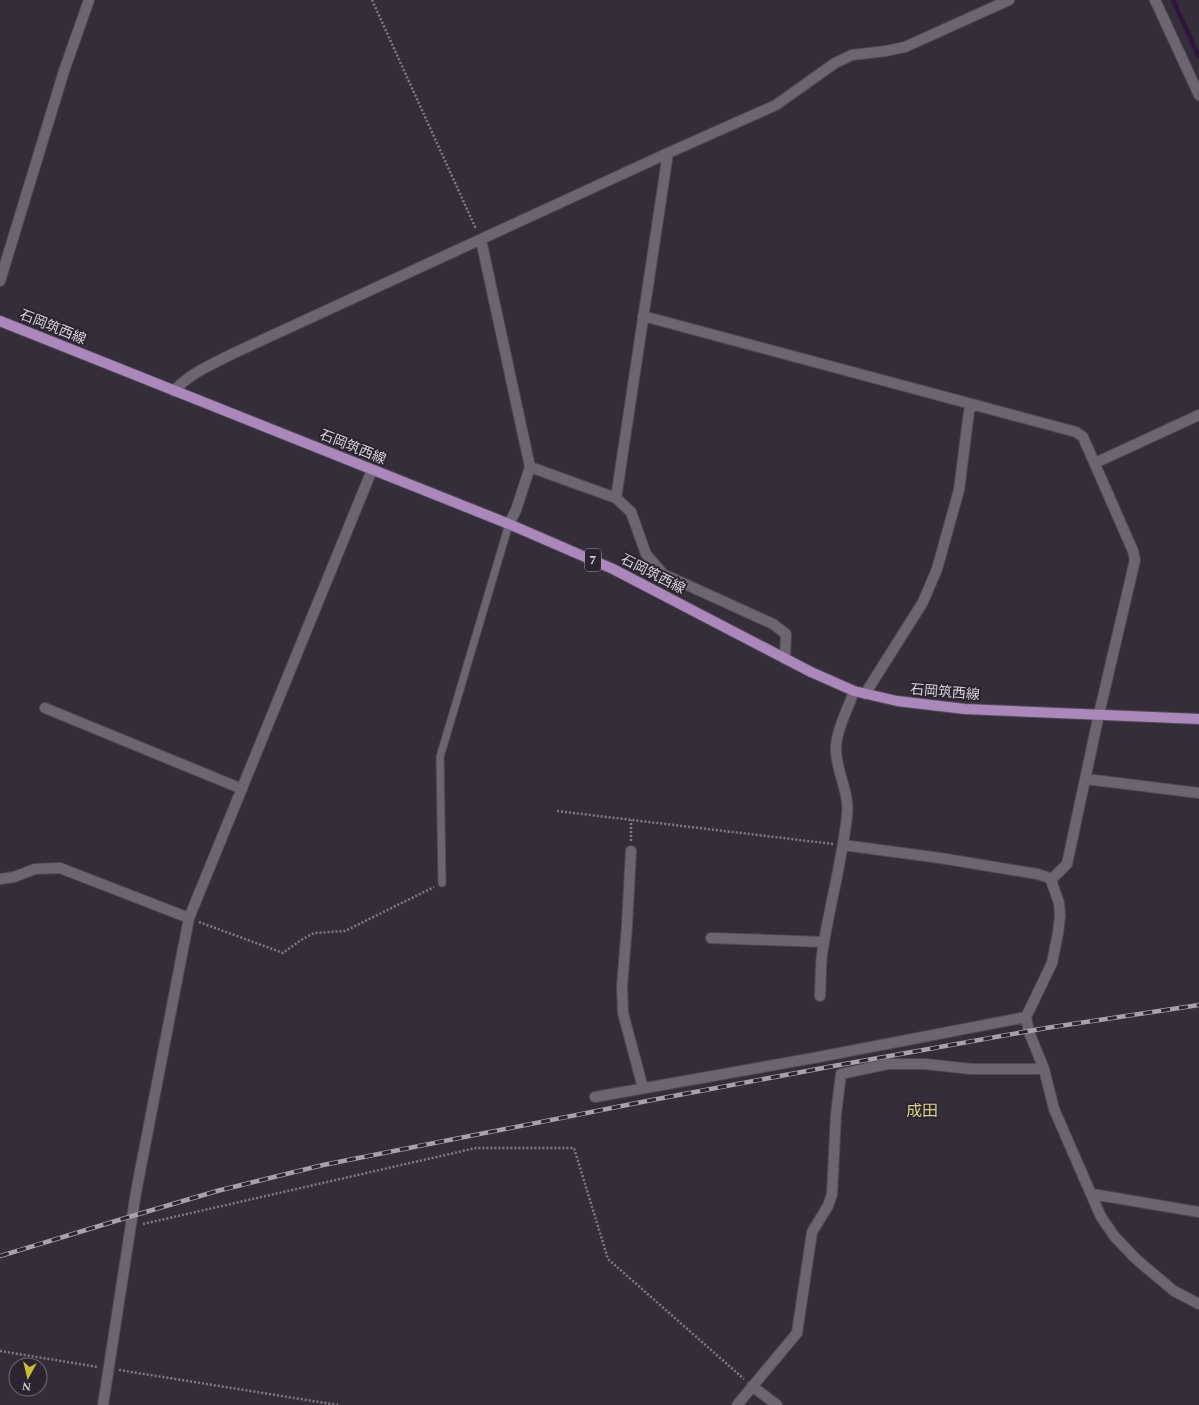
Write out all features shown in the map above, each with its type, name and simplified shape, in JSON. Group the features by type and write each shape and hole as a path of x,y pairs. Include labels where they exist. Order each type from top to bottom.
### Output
{"main road":[{"name":"石岡筑西線","path":"0,320 509,524 613,569 785,659 854,691 897,701 965,709 1199,719"}],"street":[{"path":"0,281 64,71 89,0"},
{"path":"174,391 182,382 195,373 232,354 668,153 776,105 840,60 852,55 886,52 904,46 1009,0"},
{"path":"1155,0 1199,95"},
{"path":"616,498 668,153"},
{"path":"481,240 530,467 516,510 509,524"},
{"path":"643,316 1076,432 1083,437 1133,551 1135,560 1099,714 1067,864 1051,880"},
{"path":"865,694 923,602 937,569 959,490 970,404"},
{"path":"1095,463 1199,415"},
{"path":"530,467 616,498 631,512 646,554 663,574 773,624 786,634 785,659"},
{"path":"103,1405 130,1227 189,918 372,470"},
{"path":"820,996 822,950 843,846 848,800 838,764 836,738 854,691"},
{"path":"45,708 242,788"},
{"path":"1086,779 1199,794"},
{"path":"843,846 940,858 1036,874 1047,877 1051,880 1059,903 1060,916 1058,933 1052,963 1026,1017 1029,1032 1044,1069 1054,1109 1101,1217 1116,1237 1136,1259 1174,1290 1199,1304"},
{"path":"631,851 622,987 622,1013 643,1088"},
{"path":"0,879 14,877 35,869 60,868 189,918"},
{"path":"711,938 824,942"},
{"path":"595,1097 1026,1017"},
{"path":"737,1405 797,1333 812,1232 828,1206 832,1194 836,1114 841,1074 888,1064 925,1064 971,1069 1044,1069"},
{"path":"1092,1194 1199,1212"},
{"path":"752,1386 777,1405"}],"lane":[{"path":"442,883 440,757 509,524"}],"path":[{"path":"372,0 481,240"},
{"path":"557,811 843,846"},
{"path":"631,820 631,851"},
{"path":"189,918 283,953 314,933 345,930 442,883"},
{"path":"130,1227 476,1148 574,1148 608,1260 752,1386"},
{"path":"0,1351 338,1405"}],"waterway":[{"path":"1173,0 1199,57"}],"railway":[{"path":"0,1256 217,1191 323,1165 652,1100 839,1065 1046,1028 1199,1005"}],"district":[{"name":"成田","path":"922,1111"}]}
